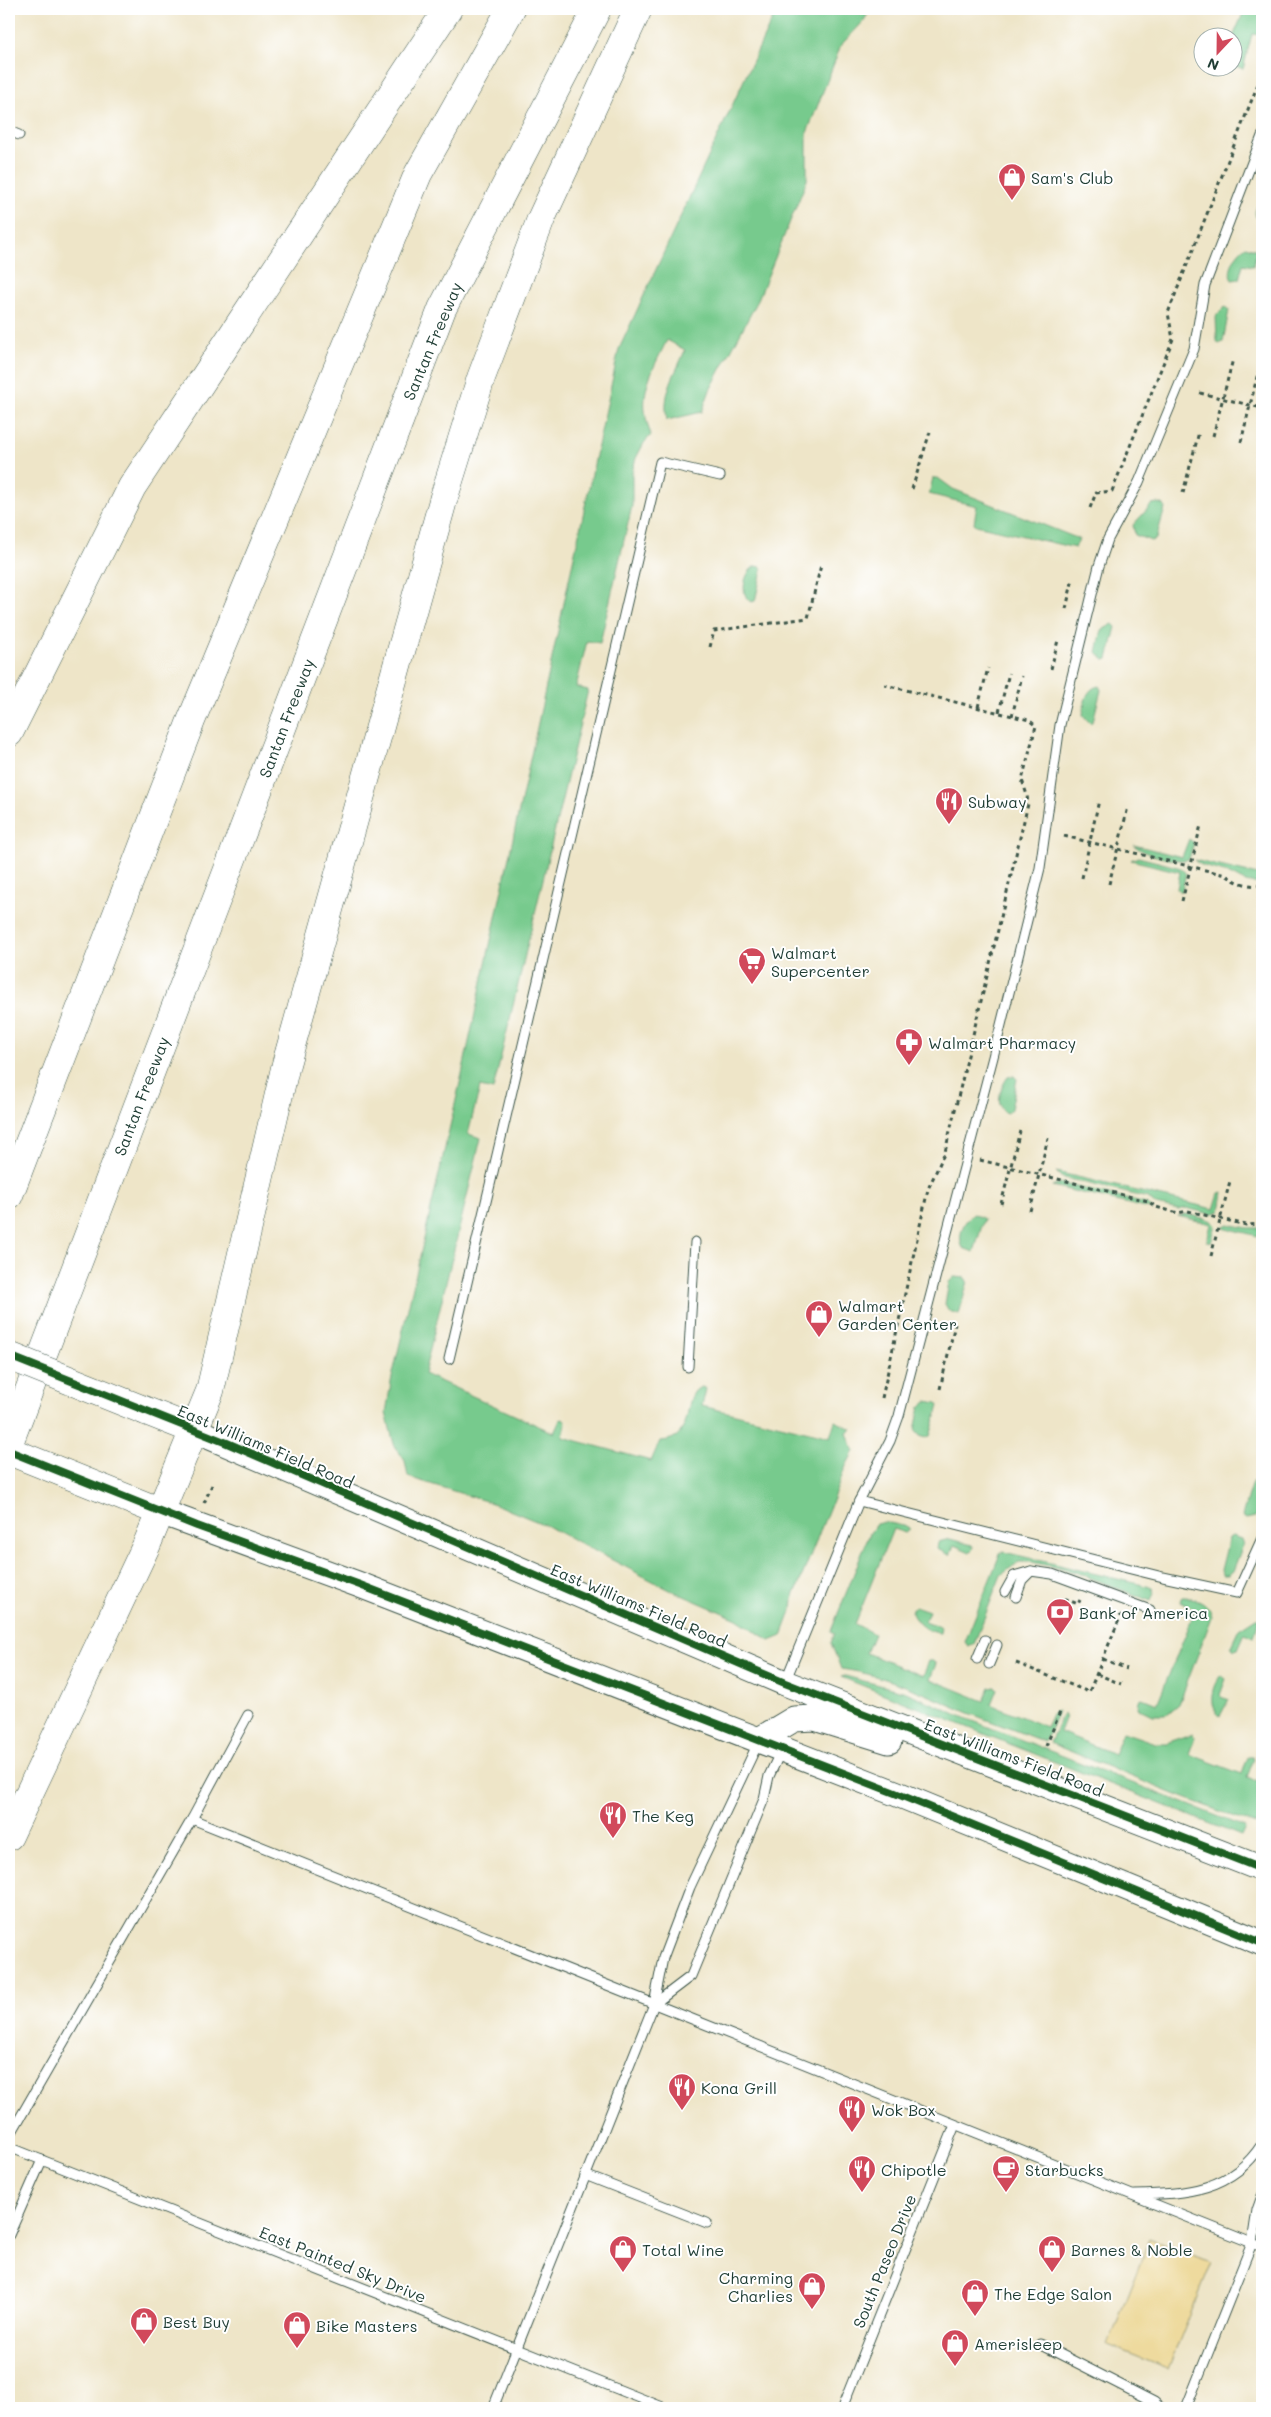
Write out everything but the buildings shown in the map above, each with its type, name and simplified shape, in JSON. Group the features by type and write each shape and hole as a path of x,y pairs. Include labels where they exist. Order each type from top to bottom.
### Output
{"main road":[{"path":"9,733 132,487 448,9"},
{"path":"9,1195 191,721 418,174 512,9"},
{"name":"Santan Freeway","path":"9,1443 442,309 598,9"},
{"path":"9,1836 161,1512 210,1391 286,1064 444,497 482,378 541,220 638,9"},
{"name":"East Williams Field Road","path":"9,1356 194,1430 785,1682 1262,1869"},
{"path":"9,1451 161,1512 360,1585 770,1745 1262,1943"},
{"path":"770,1745 794,1719 815,1718 902,1745 948,1746"}],"lane":[{"path":"9,131 19,135"},
{"path":"785,1682 859,1501 890,1441 899,1416 968,1156 1040,868 1060,725 1099,566 1108,540 1139,482 1194,349 1205,285 1262,136"},
{"path":"449,1359 660,462 720,476"},
{"path":"688,1368 695,1242"},
{"path":"859,1501 1163,1577 1237,1593 1262,1538"},
{"path":"1016,1596 1022,1580 1031,1570"},
{"path":"1005,1592 1014,1576 1031,1570 1052,1574 1150,1610"},
{"path":"977,1659 985,1640"},
{"path":"989,1664 997,1645"},
{"path":"9,2137 192,1819 248,1714"},
{"path":"493,2408 654,2004 663,1958 690,1887 717,1835 770,1745"},
{"path":"654,2004 691,1976 764,1799 769,1776 770,1745"},
{"path":"192,1819 1130,2196 1262,2247"},
{"name":"South Paseo Drive","path":"842,2408 955,2125"},
{"path":"1130,2196 1169,2194 1211,2186 1236,2174 1254,2156 1262,2144"},
{"name":"East Painted Sky Drive","path":"9,2147 665,2408"},
{"path":"9,2235 42,2160"},
{"path":"585,2175 707,2223"},
{"path":"1186,2408 1252,2243 1257,2210 1262,2196"},
{"path":"1252,2243 1262,2238"},
{"path":"1040,2344 1154,2402 1160,2408"}],"path":[{"path":"1090,508 1096,494 1112,491 1173,339 1168,313 1258,84 1262,57"},
{"path":"1213,436 1233,359"},
{"path":"1241,442 1260,365"},
{"path":"1200,393 1262,408"},
{"path":"912,489 930,432"},
{"path":"1183,493 1199,432"},
{"path":"1259,447 1262,433"},
{"path":"710,647 714,631 808,618 821,565"},
{"path":"1066,609 1073,578"},
{"path":"1051,669 1058,640"},
{"path":"978,707 988,668"},
{"path":"999,712 1009,673"},
{"path":"1012,716 1022,676"},
{"path":"882,1398 928,1189 945,1152 1028,804 1022,780 1036,726 1029,720 886,685"},
{"path":"1082,878 1099,800"},
{"path":"1109,884 1128,807"},
{"path":"1182,901 1201,825"},
{"path":"1064,836 1226,875 1234,881 1255,886 1262,885"},
{"path":"1001,1204 1020,1131"},
{"path":"1030,1211 1048,1138"},
{"path":"945,1152 968,1156 1148,1201 1156,1208 1178,1213 1188,1211 1246,1225 1262,1224"},
{"path":"1211,1256 1230,1181"},
{"path":"940,1389 955,1324"},
{"path":"202,1506 212,1485"},
{"path":"1066,1600 1078,1604 1082,1594"},
{"path":"1016,1663 1089,1692 1123,1610"},
{"path":"1103,1659 1127,1668"},
{"path":"1096,1674 1121,1684"},
{"path":"1046,1746 1060,1712"}],"green space":[{"path":"777,9 871,9 863,22 841,45 807,133 807,180 757,302 710,390 702,412 667,420 666,400 668,392 685,350 667,340 647,386 645,409 651,435 636,458 632,472 632,506 600,643 587,641 576,687 588,690 493,1090 480,1087 468,1134 481,1138 424,1374 554,1433 560,1420 563,1419 566,1423 563,1437 651,1461 660,1441 672,1439 680,1433 691,1398 695,1391 702,1387 706,1389 702,1406 830,1437 835,1421 852,1429 847,1433 854,1451 846,1466 793,1599 792,1609 782,1636 770,1641 737,1619 670,1590 543,1524 492,1503 408,1477 405,1461 394,1444 386,1413 391,1382 462,1074 619,349"},
{"path":"1245,9 1262,9 1262,35 1252,34 1244,65 1244,28 1237,28"},
{"path":"1262,192 1262,222 1256,217 1255,212"},
{"path":"1246,246 1257,250 1253,266 1243,264 1239,279 1232,280 1230,271 1233,261"},
{"path":"1225,307 1229,310 1223,342 1219,344 1217,341 1216,316"},
{"path":"933,478 938,478 953,489 1079,539 1075,548 976,525 974,523 977,506 929,494"},
{"path":"1152,504 1164,505 1165,508 1156,539 1151,541 1135,535 1133,525"},
{"path":"756,566 761,567 762,570 755,601 751,602 745,594 744,583 748,573"},
{"path":"1113,624 1116,627 1108,659 1104,660 1097,652 1102,630"},
{"path":"1099,686 1101,690 1093,721 1090,723 1083,715 1085,701 1088,693"},
{"path":"1189,839 1194,843 1189,859 1184,860 1152,855 1138,849 1134,845 1182,857"},
{"path":"1138,857 1181,868 1186,874 1182,890 1180,892 1177,889 1180,872 1131,860"},
{"path":"1194,860 1262,876 1262,882 1246,882 1197,863"},
{"path":"1014,1076 1017,1079 1011,1109 1007,1113 1001,1109 999,1100 1003,1085 1008,1077"},
{"path":"1056,1172 1214,1209 1219,1193 1223,1192 1220,1211 1211,1214 1186,1208 1178,1210 1156,1205 1148,1198 1061,1177"},
{"path":"1060,1183 1146,1204 1154,1210 1052,1186"},
{"path":"974,1214 984,1219 974,1252 963,1248 961,1234 964,1224"},
{"path":"1186,1214 1210,1220 1216,1225 1211,1243 1207,1241 1211,1224 1178,1216"},
{"path":"1228,1224 1247,1228 1262,1228 1262,1237 1222,1227"},
{"path":"954,1277 966,1278 968,1281 959,1314 949,1311 945,1304 949,1282"},
{"path":"927,1401 937,1403 939,1406 930,1436 926,1438 920,1436 915,1430 920,1407"},
{"path":"1259,1479 1262,1481 1262,1499 1255,1517 1246,1519 1242,1516 1252,1482"},
{"path":"885,1522 908,1527 910,1530 905,1533 893,1529 855,1624 874,1634 866,1653 923,1676 929,1661 933,1661 936,1664 930,1679 984,1701 990,1687 995,1686 997,1689 991,1704 1046,1727 1053,1712 1058,1711 1045,1742 891,1681 841,1669 831,1643 835,1633 831,1631 870,1533 876,1524"},
{"path":"1232,1536 1241,1539 1243,1545 1233,1571 1228,1575 1222,1575 1221,1570 1229,1538"},
{"path":"950,1539 972,1545 974,1548 970,1552 954,1545 950,1555 937,1549 938,1542"},
{"path":"1004,1552 1147,1586 1152,1588 1154,1593 1151,1601 1075,1572 1032,1562 1019,1562 1001,1575 974,1644 968,1646 965,1642 1000,1554"},
{"path":"1182,1597 1201,1601 1211,1612 1212,1617 1179,1704 1166,1715 1152,1715 1138,1708 1139,1700 1142,1698 1157,1704 1196,1609 1180,1602"},
{"path":"915,1606 929,1611 925,1621 941,1627 940,1633 935,1633 919,1623 911,1611"},
{"path":"1259,1618 1254,1637 1245,1633 1238,1649 1234,1650 1231,1646 1239,1629"},
{"path":"1221,1675 1226,1679 1220,1695 1229,1699 1220,1716 1214,1707 1213,1696"},
{"path":"845,1676 906,1692 968,1719 1245,1827 1241,1836 841,1677"},
{"path":"1063,1713 1066,1716 1060,1732 1114,1754 1123,1732 1155,1743 1166,1743 1192,1734 1195,1737 1189,1754 1242,1774 1248,1757 1252,1757 1254,1759 1247,1777 1262,1783 1262,1827 1174,1794 1050,1743"}],"sand":[{"path":"1150,2238 1211,2262 1168,2369 1108,2345"}],"cycle path":[{"path":"9,1356 227,1443 785,1683 1262,1869"},
{"path":"9,1451 197,1526 360,1585 895,1793 1262,1943"}],"place":[{"name":"Sam's Club","path":"1012,201"},
{"name":"Subway","path":"949,825"},
{"name":"Walmart Supercenter","path":"752,985"},
{"name":"Walmart Pharmacy","path":"909,1066"},
{"name":"Walmart Garden Center","path":"819,1338"},
{"name":"Bank of America","path":"1060,1636"},
{"name":"The Keg","path":"613,1839"},
{"name":"Kona Grill","path":"682,2111"},
{"name":"Wok Box","path":"852,2133"},
{"name":"Chipotle","path":"862,2193"},
{"name":"Starbucks","path":"1006,2193"},
{"name":"Total Wine","path":"623,2273"},
{"name":"Barnes & Noble","path":"1052,2273"},
{"name":"Charming Charlies","path":"812,2310"},
{"name":"The Edge Salon","path":"975,2317"},
{"name":"Best Buy","path":"144,2345"},
{"name":"Bike Masters","path":"297,2349"},
{"name":"Amerisleep","path":"955,2367"}]}
